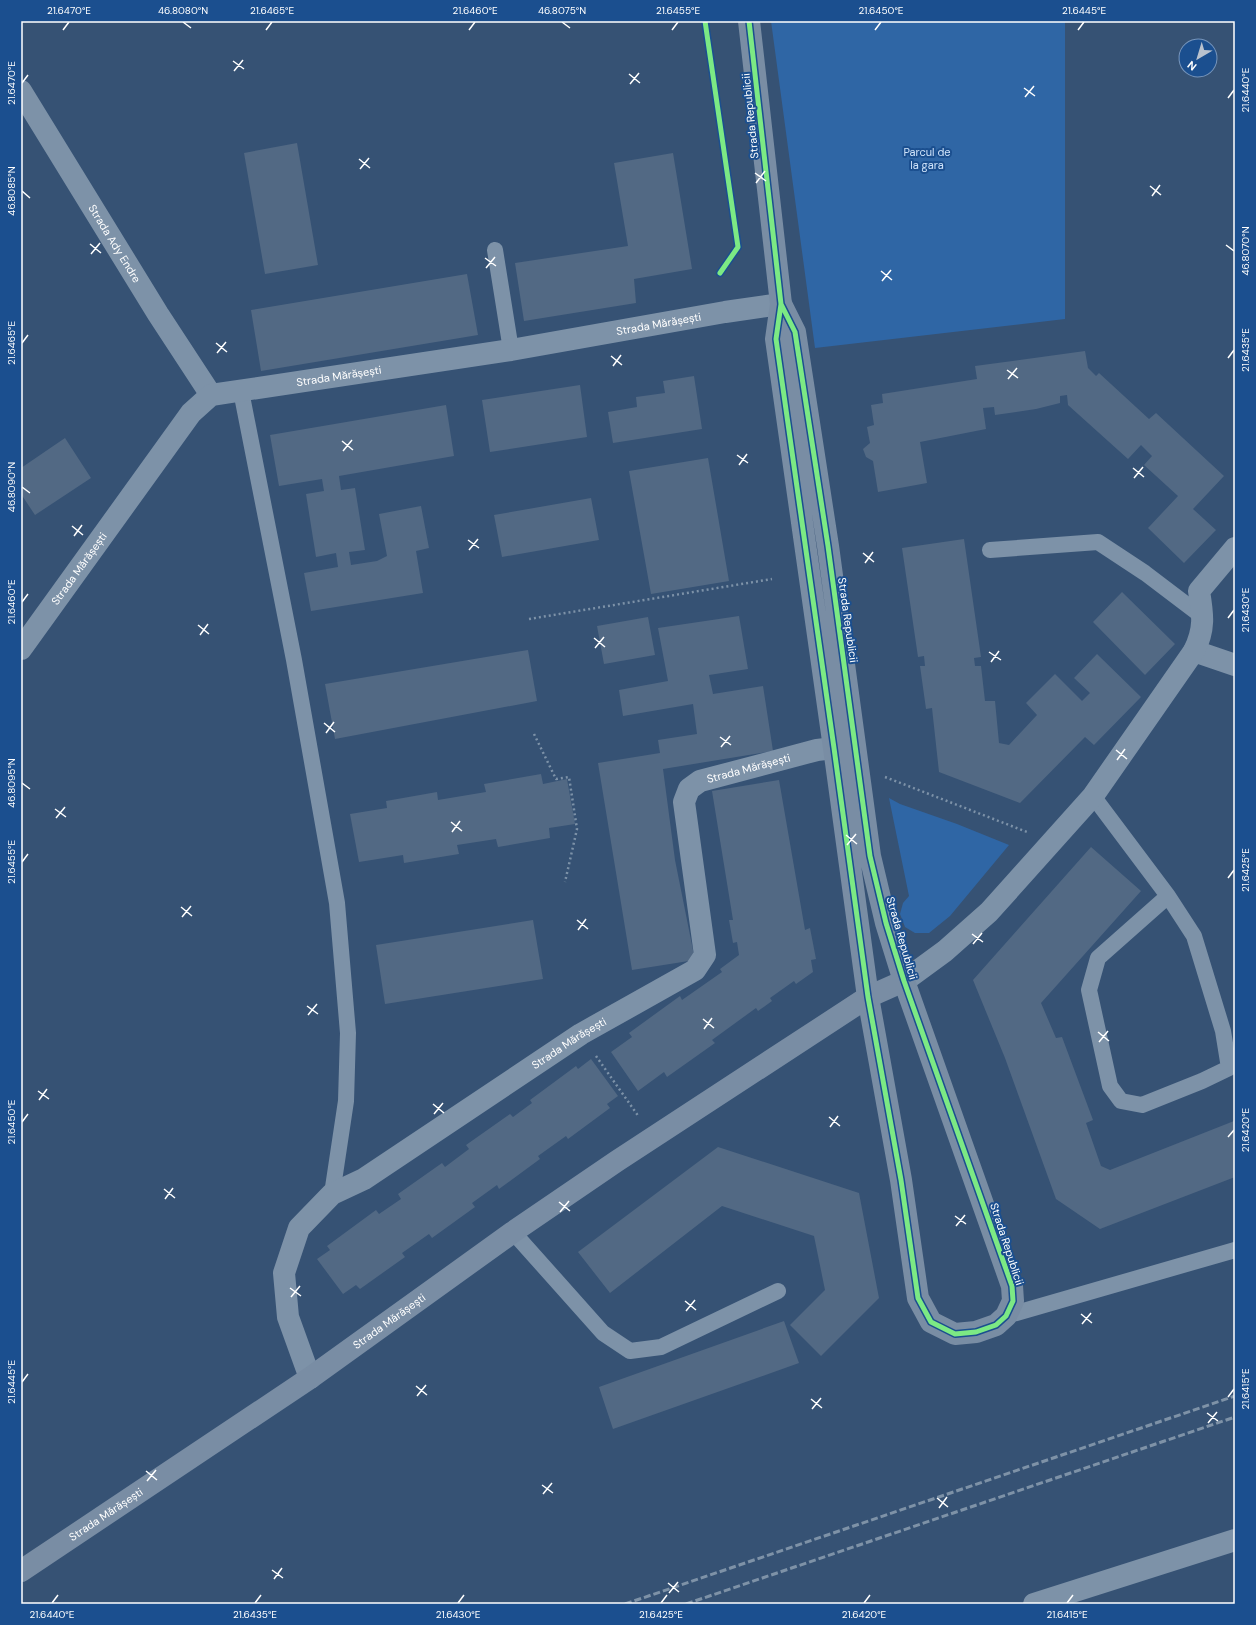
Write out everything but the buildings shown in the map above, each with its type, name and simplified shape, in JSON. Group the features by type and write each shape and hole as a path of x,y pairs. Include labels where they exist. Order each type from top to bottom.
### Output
{"street":[{"name":"Strada Republicii","path":"749,21 781,304 776,339 868,997 901,1180 918,1298 932,1322 954,1334 976,1332 996,1325 1006,1316 1013,1300 1012,1286 904,981 886,923 870,856 828,546 795,332 781,304"},
{"name":"Strada Ady Endre","path":"21,91 158,314 211,395"},
{"name":"Strada Mărășești","path":"21,649 191,414 211,395 510,350 725,312 781,304"},
{"path":"904,981 945,952 989,912 1093,796 1194,651 1200,638 1203,617 1199,591 1235,548"},
{"path":"1194,651 1235,665"},
{"name":"Strada Mărășești","path":"310,1378 288,1317 284,1273 299,1228 332,1194 364,1178 581,1034 695,970 705,955 684,802 689,789 700,781 817,750 834,748"},
{"name":"Strada Mărășești","path":"21,1571 310,1378 514,1232 653,1137 868,997 904,981"},
{"path":"1034,1604 1235,1540"}],"lane":[{"path":"496,250 510,350"},
{"path":"241,391 294,660 337,903 348,1033 346,1101 332,1194"},
{"path":"990,550 1098,542 1145,573 1203,617"},
{"path":"1093,796 1168,896 1194,936 1223,1031 1229,1068 1202,1081 1142,1105 1121,1101 1110,1086 1088,990 1098,958 1168,896"},
{"path":"514,1232 603,1333 630,1351 661,1347 778,1291"},
{"path":"1006,1316 1235,1250"}],"path":[{"path":"529,619 772,579"},
{"path":"534,734 556,779 569,778 577,829 565,882"},
{"path":"884,776 1052,842"},
{"path":"581,1034 653,1137"}],"green space":[{"name":"Parcul de la gara","path":"771,21 1065,21 1065,319 815,348"},
{"path":"889,798 900,804 957,824 1009,845 950,916 929,933 915,933 905,927 900,914 903,903 909,896"}],"railway":[{"path":"625,1604 1235,1396"},
{"path":"686,1604 1235,1417"}],"cycle path":[{"path":"705,21 738,247 720,273"},
{"path":"749,21 781,304 776,339 868,997 901,1180 918,1298 931,1322 955,1334 976,1332 996,1325 1006,1316 1013,1301 1012,1286 904,981 886,923 870,856 828,546 795,332 781,304"}]}
